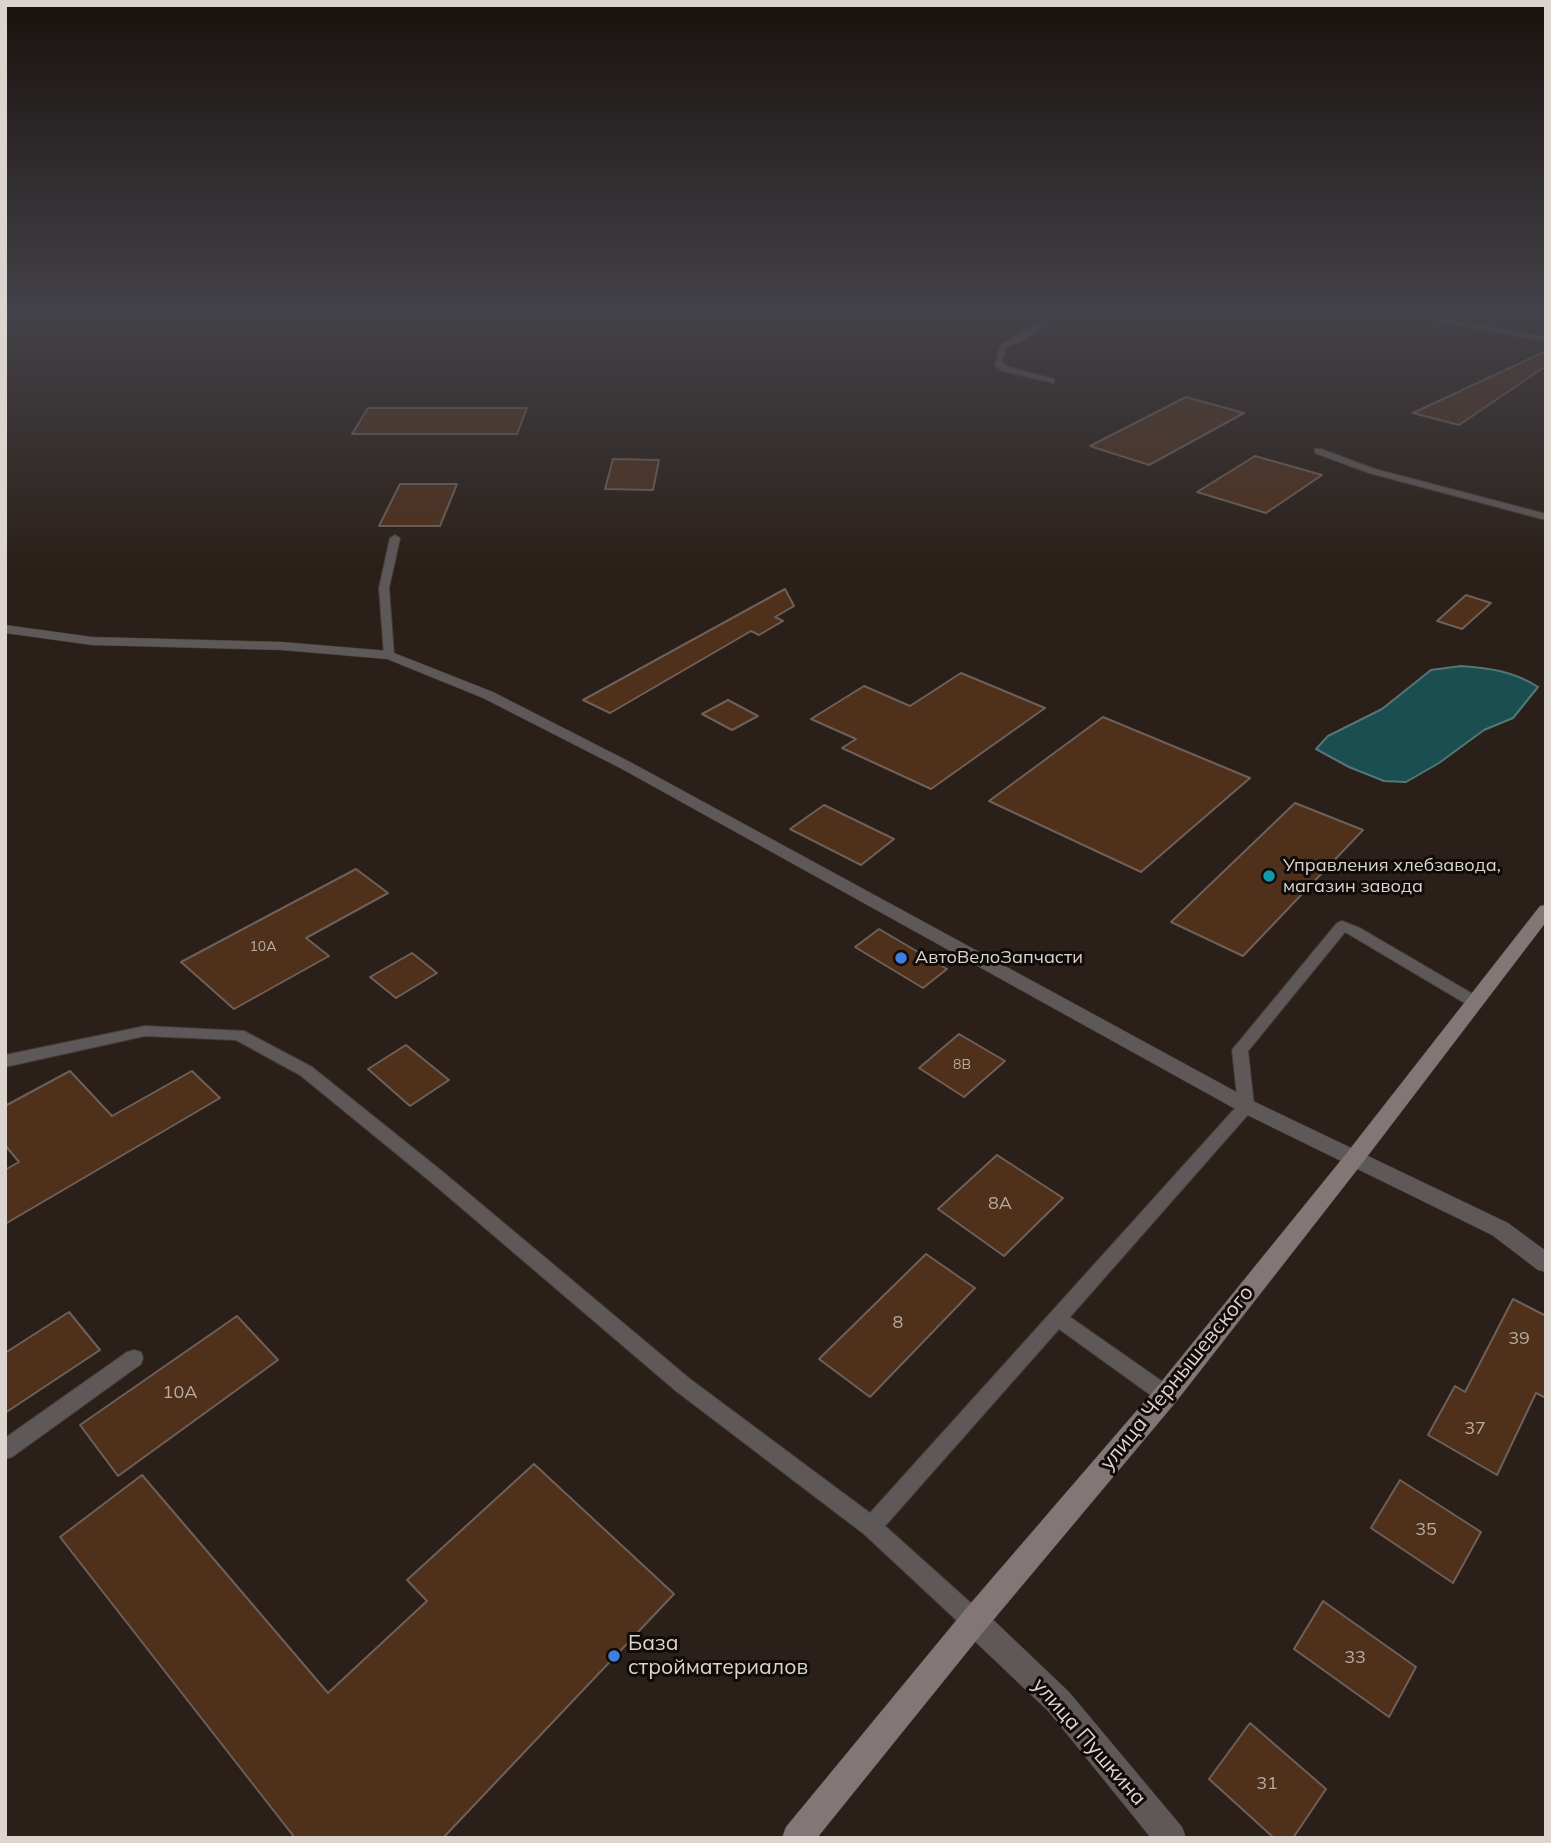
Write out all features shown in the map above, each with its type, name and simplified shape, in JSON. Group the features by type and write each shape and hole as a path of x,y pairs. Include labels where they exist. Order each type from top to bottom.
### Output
{"main road":[{"name":"улица Чернышевского","path":"797,1838 974,1621 1166,1395 1353,1160 1546,910"}],"street":[{"path":"5,629 92,641 282,646 389,655 488,695 627,766 1246,1105 1353,1160 1500,1229 1546,1263"},
{"name":"улица Пушкина","path":"974,1621 1059,1702 1171,1838"}],"lane":[{"path":"1318,451 1372,471 1546,517"},
{"path":"389,655 384,588 395,538"},
{"path":"871,1527 1246,1105 1240,1050 1342,926 1474,1001"},
{"path":"5,1061 145,1031 239,1035 306,1071 437,1177 683,1385 871,1527 974,1621"},
{"path":"1057,1318 1166,1395"},
{"path":"5,1450 134,1359"}],"water":[{"path":"1461,666 1501,671 1538,687 1513,718 1484,730 1439,763 1406,782 1384,781 1349,767 1316,749 1328,736 1382,709 1431,670"}],"building":[{"path":"1182,399 1193,399 1244,413 1149,465 1090,446"},
{"path":"1443,399 1497,399 1459,425 1413,413"},
{"path":"368,408 527,408 517,434 352,434"},
{"path":"1255,456 1322,475 1266,513 1197,492"},
{"path":"613,459 659,460 653,490 605,489"},
{"path":"400,484 457,484 440,526 379,526"},
{"path":"785,589 794,606 775,617 783,621 759,635 751,631 610,713 583,700"},
{"path":"1466,595 1491,603 1462,629 1437,621"},
{"path":"961,673 1045,708 931,789 842,748 856,739 811,719 864,686 910,706"},
{"path":"728,700 758,716 732,730 702,714"},
{"path":"1103,717 1250,778 1141,872 989,801"},
{"name":"Управления хлебзавода, магазин завода","path":"1295,803 1363,830 1243,956 1171,922"},
{"path":"824,805 894,839 861,865 790,829"},
{"path":"356,869 388,893 306,938 329,956 234,1009 181,962"},
{"name":"АвтоВелоЗапчасти","path":"879,929 947,969 923,988 855,947"},
{"path":"412,953 437,973 396,998 370,977"},
{"path":"959,1034 1005,1061 964,1097 919,1068"},
{"path":"406,1045 449,1080 410,1106 368,1069"},
{"path":"70,1071 112,1116 192,1071 220,1098 5,1224 5,1170 19,1162 5,1145 5,1106"},
{"path":"997,1155 1063,1198 1004,1256 938,1209"},
{"path":"926,1254 975,1288 870,1397 819,1359"},
{"path":"1513,1299 1546,1316 1546,1398 1536,1393 1497,1475 1428,1435 1455,1386 1465,1392"},
{"path":"69,1312 100,1350 5,1413 5,1353"},
{"path":"237,1316 278,1360 118,1476 80,1425"},
{"path":"534,1464 674,1594 443,1838 295,1838 60,1537 142,1475 328,1693 427,1601 407,1580"},
{"path":"1400,1480 1481,1532 1453,1583 1371,1528"},
{"path":"1323,1601 1416,1667 1389,1717 1294,1649"},
{"path":"1250,1723 1326,1789 1293,1838 1274,1838 1209,1779"}],"place":[{"name":"Управления хлебзавода, магазин завода","path":"1269,876"},
{"name":"АвтоВелоЗапчасти","path":"901,958"},
{"name":"База стройматериалов","path":"614,1656"}]}
